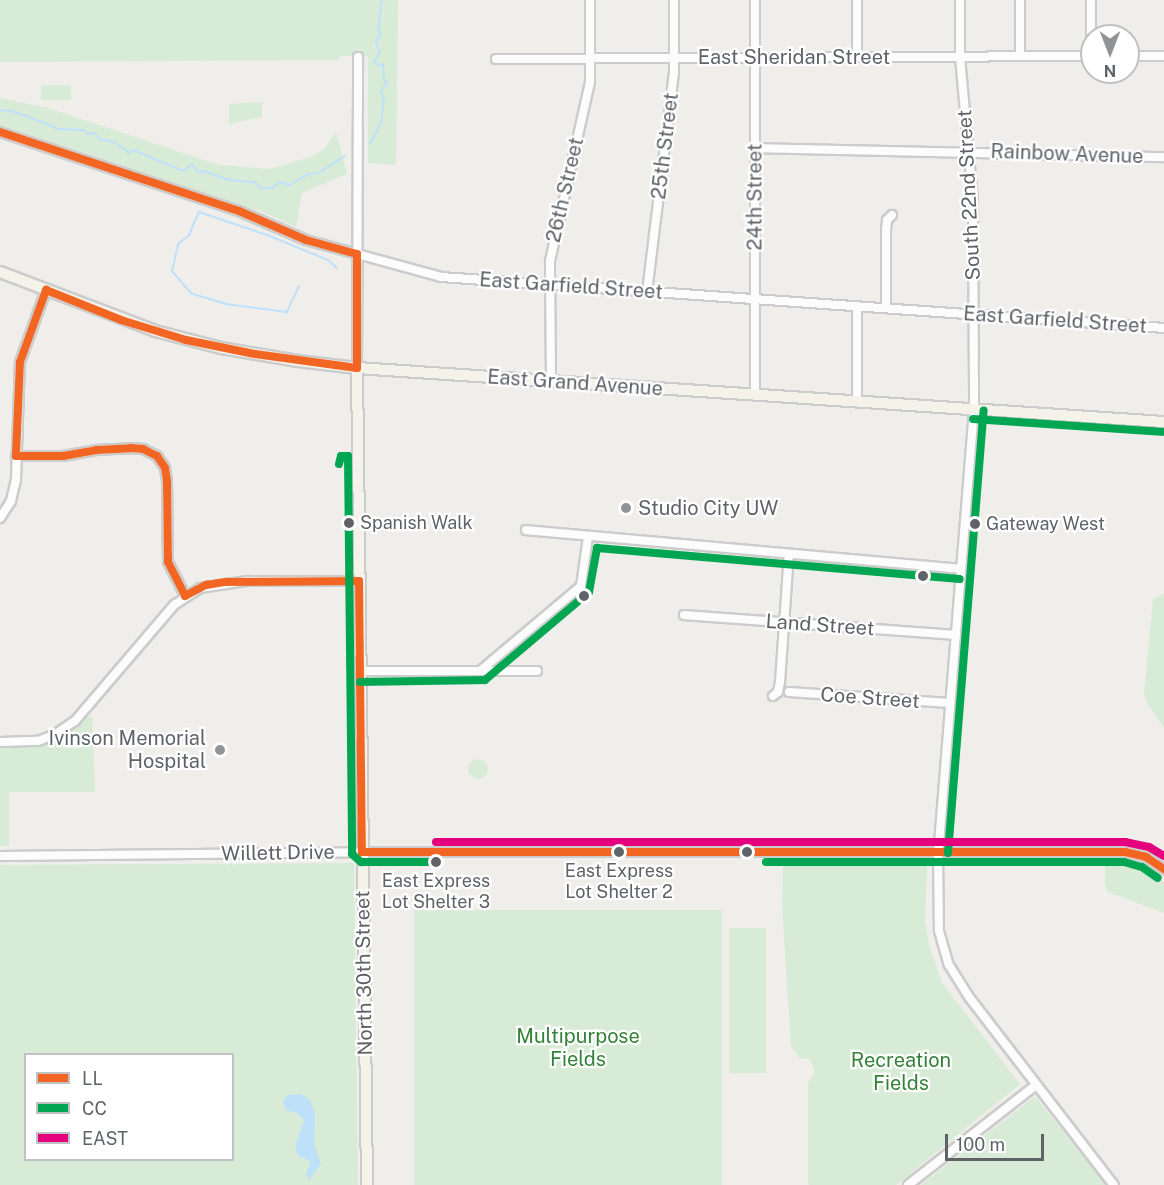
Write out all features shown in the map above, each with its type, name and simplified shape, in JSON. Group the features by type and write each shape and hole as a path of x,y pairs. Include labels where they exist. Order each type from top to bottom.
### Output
{"main road":[{"name":"East Grand Avenue","path":"0,272 121,320 186,340 248,353 357,368 1164,422"},
{"name":"North 30th Street","path":"357,368 367,1185"}],"street":[{"name":"26th Street","path":"551,381 552,248 590,82 590,0"},
{"name":"25th Street","path":"647,292 674,58 674,0"},
{"name":"24th Street","path":"755,0 755,395"},
{"path":"857,0 857,57"},
{"name":"South 22nd Street","path":"960,0 960,57 973,200 974,410 938,852 937,920 945,956 969,997 1114,1185"},
{"path":"1020,0 1020,56"},
{"path":"1091,0 1091,24"},
{"name":"East Sheridan Street","path":"496,59 1080,56"},
{"path":"1140,56 1164,56"},
{"path":"357,368 358,57"},
{"name":"East Garfield Street","path":"1,132 239,211 306,240 441,278 1164,328"},
{"name":"Rainbow Avenue","path":"755,148 1164,157"},
{"path":"886,308 886,230 887,220 892,215"},
{"path":"0,518 14,492 20,362 46,290"},
{"path":"856,402 857,306"},
{"path":"16,456 63,456 96,450 131,448 142,449 157,456 165,468 167,481 168,562 185,596"},
{"path":"526,530 961,569"},
{"path":"480,671 581,586 588,537"},
{"path":"773,696 778,692 780,682 789,554"},
{"path":"0,742 38,741 54,735 75,721 160,620 185,596 206,585 226,582 359,581"},
{"name":"Land Street","path":"684,615 956,635"},
{"path":"360,671 537,670"},
{"name":"Coe Street","path":"789,692 950,703"},
{"name":"Willett Drive","path":"0,855 362,852 1125,852 1146,857 1164,869"},
{"path":"908,1185 1035,1085"}],"green space":[{"path":"0,0 398,0 396,165 368,163 368,56 340,56 339,60 0,62"},
{"path":"41,85 71,85 71,100 41,100"},
{"path":"0,98 48,108 220,165 270,169 311,157 324,149 336,132 347,174 302,193 296,227 263,212 4,126 0,135"},
{"path":"262,102 262,117 229,124 229,104"},
{"path":"1164,593 1164,728 1144,695 1153,600"},
{"path":"88,717 92,717 95,792 9,792 9,846 0,846 0,747 48,743 74,730"},
{"path":"478,759 485,762 488,769 485,776 478,779 471,776 468,769 471,762"},
{"path":"1108,862 1135,863 1154,872 1164,882 1164,913 1108,892 1105,885 1105,865"},
{"path":"354,863 358,1185 0,1185 0,865"},
{"name":"Recreation Fields","path":"783,863 927,864 925,921 929,945 942,983 1020,1084 896,1185 809,1185 808,1183 808,1083 815,1073 810,1059 800,1058 791,1047 782,904"},
{"name":"Multipurpose Fields","path":"414,910 722,910 722,1185 414,1185"},
{"path":"729,928 766,928 766,1073 729,1073"},
{"path":"1033,1098 1037,1099 1107,1185 921,1185"}],"water":[{"path":"301,1094 310,1100 315,1113 314,1144 321,1164 309,1180 306,1174 311,1161 298,1156 295,1147 304,1120 297,1113 286,1110 283,1103 287,1095"}],"waterway":[{"path":"370,144 381,123 384,100 381,92 387,82 384,80 383,64 377,65 374,61 380,52 376,42 381,32 378,31 382,0"},
{"path":"0,111 7,110 24,115 58,129 84,130 88,134 94,133 100,139 114,142 129,153 133,150 183,171 192,164 198,172 204,171 229,180 254,182 261,188 272,188 280,182 289,185 309,174 318,173 345,156"},
{"path":"299,286 287,312 226,304 191,293 172,271 178,244 189,235 199,212 267,235 328,260 337,268"}],"transit line":[{"name":"LL","path":"0,132 239,211 306,240 357,254"},
{"name":"LL","path":"357,254 357,368"},
{"name":"LL","path":"46,290 121,320 186,340 255,354 357,368"},
{"name":"LL","path":"16,456 20,362 46,290"},
{"name":"CC","path":"948,853 984,410"},
{"name":"CC","path":"973,419 1163,432"},
{"name":"LL","path":"16,456 63,456 96,450 131,448 143,449 157,456 165,468 167,481 168,562 185,596"},
{"name":"CC","path":"339,464 341,456 348,456 352,854 361,862 436,862"},
{"name":"CC","path":"360,682 485,680 589,592 597,548 960,579"},
{"name":"LL","path":"359,581 362,852"},
{"name":"LL","path":"185,596 206,585 226,582 359,581"},
{"name":"EAST","path":"436,842 1125,842 1149,847 1164,856"},
{"name":"LL","path":"362,852 1125,852 1146,857 1164,869"},
{"name":"CC","path":"766,862 1124,862 1142,867 1158,878"}],"place":[{"name":"Studio City UW","path":"626,508"},
{"name":"Spanish Walk","path":"349,523"},
{"name":"Gateway West","path":"975,524"},
{"name":"Ivinson Memorial Hospital","path":"220,750"},
{"name":"East Express Lot Shelter 2","path":"619,852"},
{"name":"East Express Lot Shelter 3","path":"436,862"}]}
